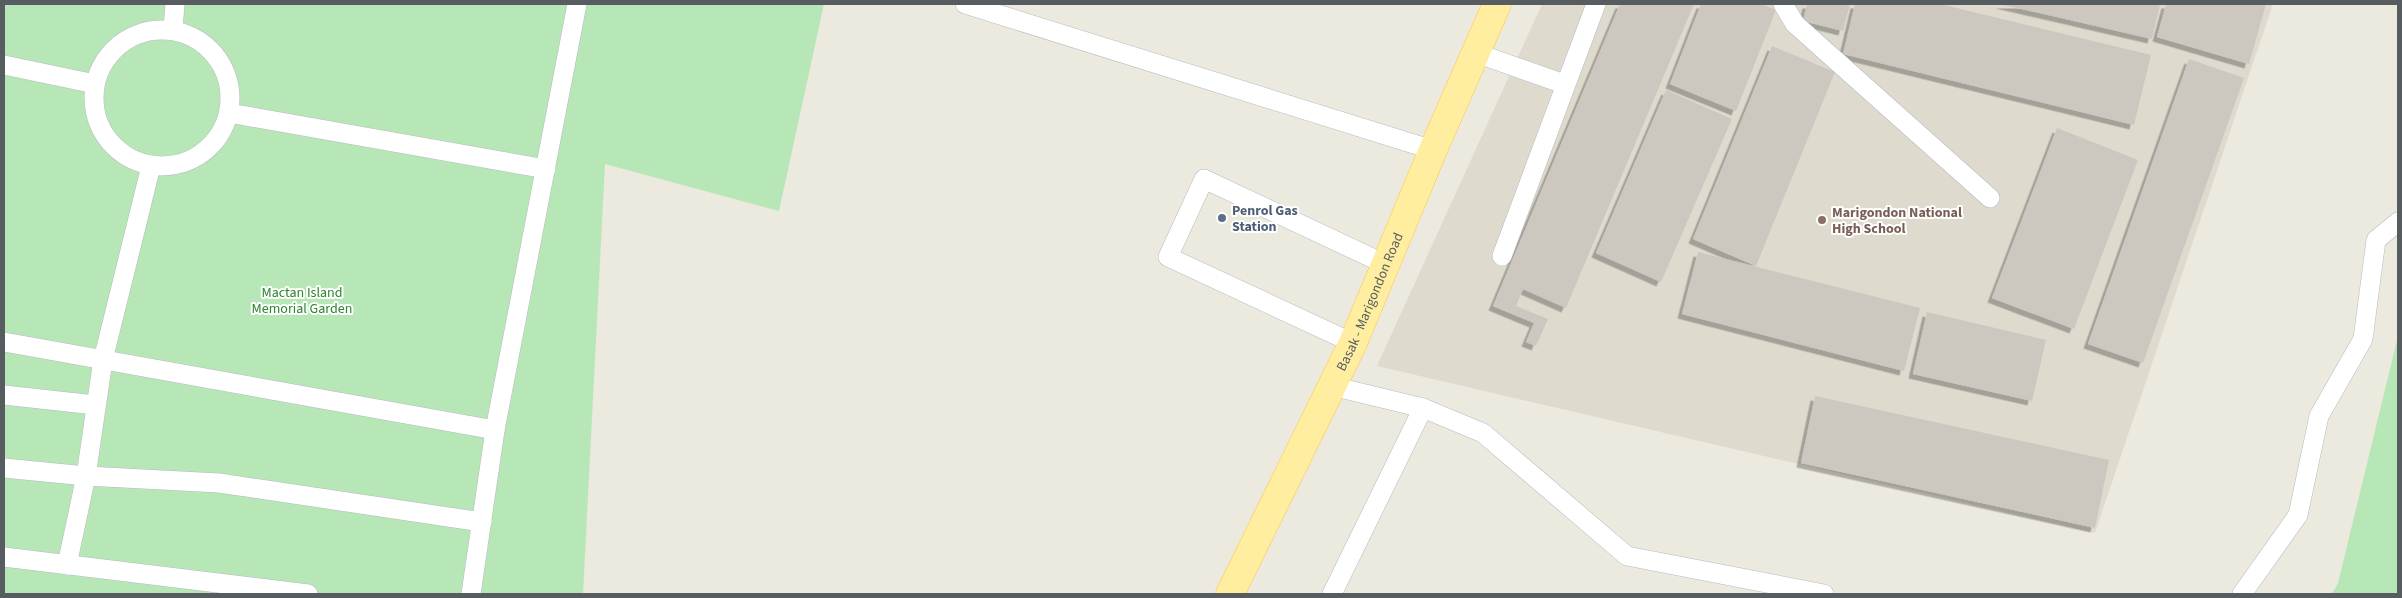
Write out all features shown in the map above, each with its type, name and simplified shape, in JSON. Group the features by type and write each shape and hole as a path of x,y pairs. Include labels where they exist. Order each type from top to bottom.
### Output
{"main road":[{"name":"Basak - Marigondon Road","path":"1230,594 1353,343 1387,265 1433,150 1497,4"}],"lane":[{"path":"173,29 175,4"},
{"path":"472,594 495,430 578,4"},
{"path":"965,4 1433,150"},
{"path":"1502,256 1564,84 1596,4"},
{"path":"1783,4 1795,24 1990,198"},
{"path":"173,29 200,40 219,59 230,85 229,113 219,137 201,155 177,165 151,166 126,156 106,136 95,111 95,84 105,59 123,41 147,30 173,29"},
{"path":"1476,53 1564,84"},
{"path":"4,65 95,84"},
{"path":"229,113 546,169"},
{"path":"67,565 86,476 103,360 151,166"},
{"path":"1353,343 1168,257 1204,179 1387,265"},
{"path":"2242,594 2298,515 2319,416 2363,339 2376,240 2398,222"},
{"path":"4,342 495,430"},
{"path":"1332,386 1423,408 1484,433 1627,556 1824,594"},
{"path":"4,395 95,405"},
{"path":"1332,594 1423,408"},
{"path":"4,468 86,476 219,483 482,522"},
{"path":"4,557 67,565 201,588 308,594"}],"shaded area":[{"name":"Marigondon National High School","path":"1542,4 2273,4 2095,533 1377,366"}],"green space":[{"name":"Mactan Island Memorial Garden","path":"4,4 824,4 779,211 605,164 583,594 4,594"},
{"path":"2398,336 2398,594 2332,594 2338,583"}],"building":[{"path":"1620,4 1694,4 1566,308 1523,289 1516,306 1548,319 1536,346 1526,342 1534,323 1493,306"},
{"path":"1701,4 1761,4 1776,10 1736,111 1670,84"},
{"path":"1807,4 1850,4 1843,31 1803,21"},
{"path":"1855,4 1940,4 2151,55 2134,125 1843,54"},
{"path":"2000,4 2160,4 2152,39"},
{"path":"2166,4 2266,4 2249,64 2157,37"},
{"path":"1772,46 1835,72 1756,266 1693,239"},
{"path":"2189,59 2244,78 2143,363 2088,344"},
{"path":"1666,90 1732,119 1661,282 1596,253"},
{"path":"2057,128 2138,160 2074,329 1992,298"},
{"path":"1698,252 1920,308 1904,371 1682,314"},
{"path":"1927,312 2046,340 2032,401 1913,374"},
{"path":"1815,396 2109,460 2095,528 1801,463"}],"place":[{"name":"Penrol Gas Station","path":"1222,218"},
{"name":"Marigondon National High School","path":"1822,220"}]}
